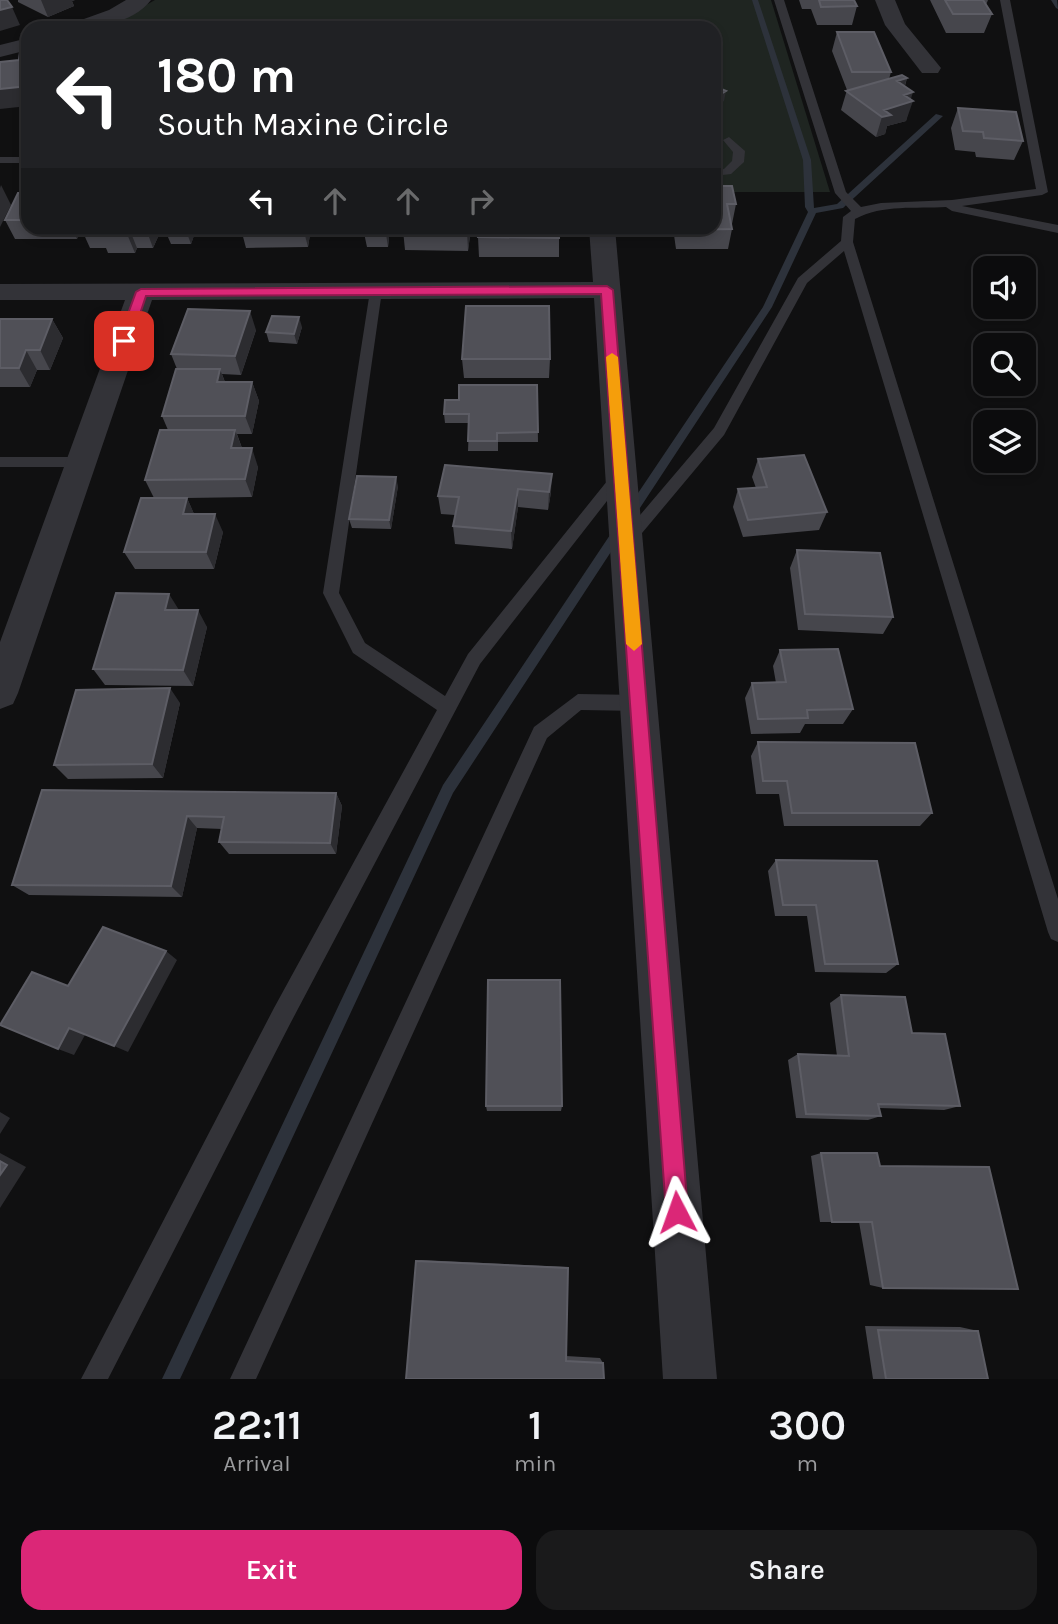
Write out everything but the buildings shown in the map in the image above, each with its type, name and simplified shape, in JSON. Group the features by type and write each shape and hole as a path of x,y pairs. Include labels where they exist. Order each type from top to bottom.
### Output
{"street":[{"path":"96,21 141,0"},
{"path":"885,0 895,25 930,68"},
{"path":"0,51 21,46"},
{"path":"603,235 690,1379"},
{"path":"0,292 607,290"},
{"path":"0,693 141,292"}],"lane":[{"path":"779,0 841,193 858,211"},
{"path":"1006,0 1042,192 938,204 880,206 858,211 849,217 847,242 1058,932"},
{"path":"721,172 727,172 738,162 739,151 729,140"},
{"path":"0,160 21,160"},
{"path":"938,204 1058,229"},
{"path":"626,541 719,431 802,281 847,242"},
{"path":"376,291 331,593 359,648 448,708"},
{"path":"0,462 82,461"},
{"path":"94,1379 282,1016 474,659 621,474"},
{"path":"243,1379 540,733 578,702 639,703"}],"shaded area":[{"path":"155,0 771,0 830,192 721,192 721,21 118,21"}],"waterway":[{"path":"755,0 807,160 811,211"},
{"path":"1054,0 1058,7"},
{"path":"811,211 840,206 939,116"},
{"path":"630,514 767,307 811,211"},
{"path":"171,1379 448,789 618,532"}],"slow traffic":[{"path":"612,357 634,644"}],"route":[{"path":"124,341 141,292 607,290 677,1212"}]}
